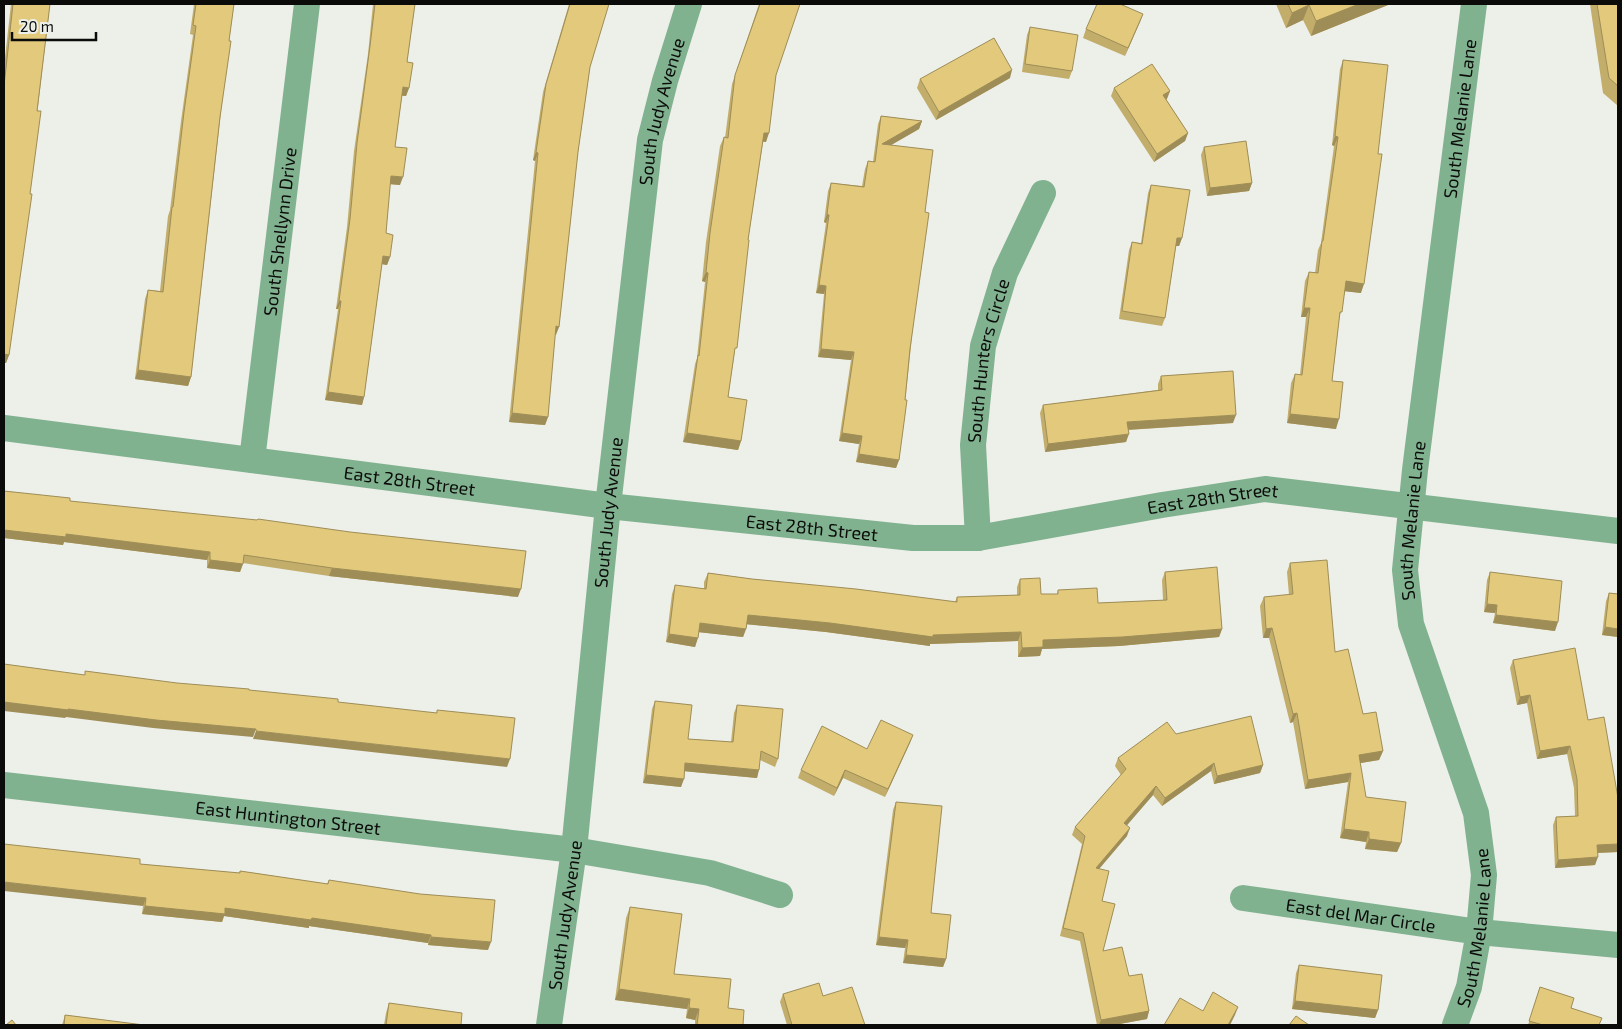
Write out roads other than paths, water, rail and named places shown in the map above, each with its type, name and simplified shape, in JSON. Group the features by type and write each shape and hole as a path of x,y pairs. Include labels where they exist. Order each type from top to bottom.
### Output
{"street":[{"name":"South Shellynn Drive","path":"252,460 307,4"},
{"name":"South Judy Avenue","path":"549,1025 574,850 608,506 650,140 665,81 690,4"},
{"name":"South Melanie Lane","path":"1456,1025 1469,986 1479,932 1484,875 1476,813 1410,624 1405,570 1410,506 1474,4"},
{"name":"South Hunters Circle","path":"978,538 973,445 984,346 1005,273 1043,193"},
{"name":"East 28th Street","path":"4,428 608,506 912,538 978,538 1162,505 1265,489 1618,531"},
{"name":"East Huntington Street","path":"4,785 574,850 710,873 780,895"},
{"name":"East del Mar Circle","path":"1243,898 1479,932 1618,945"}]}
